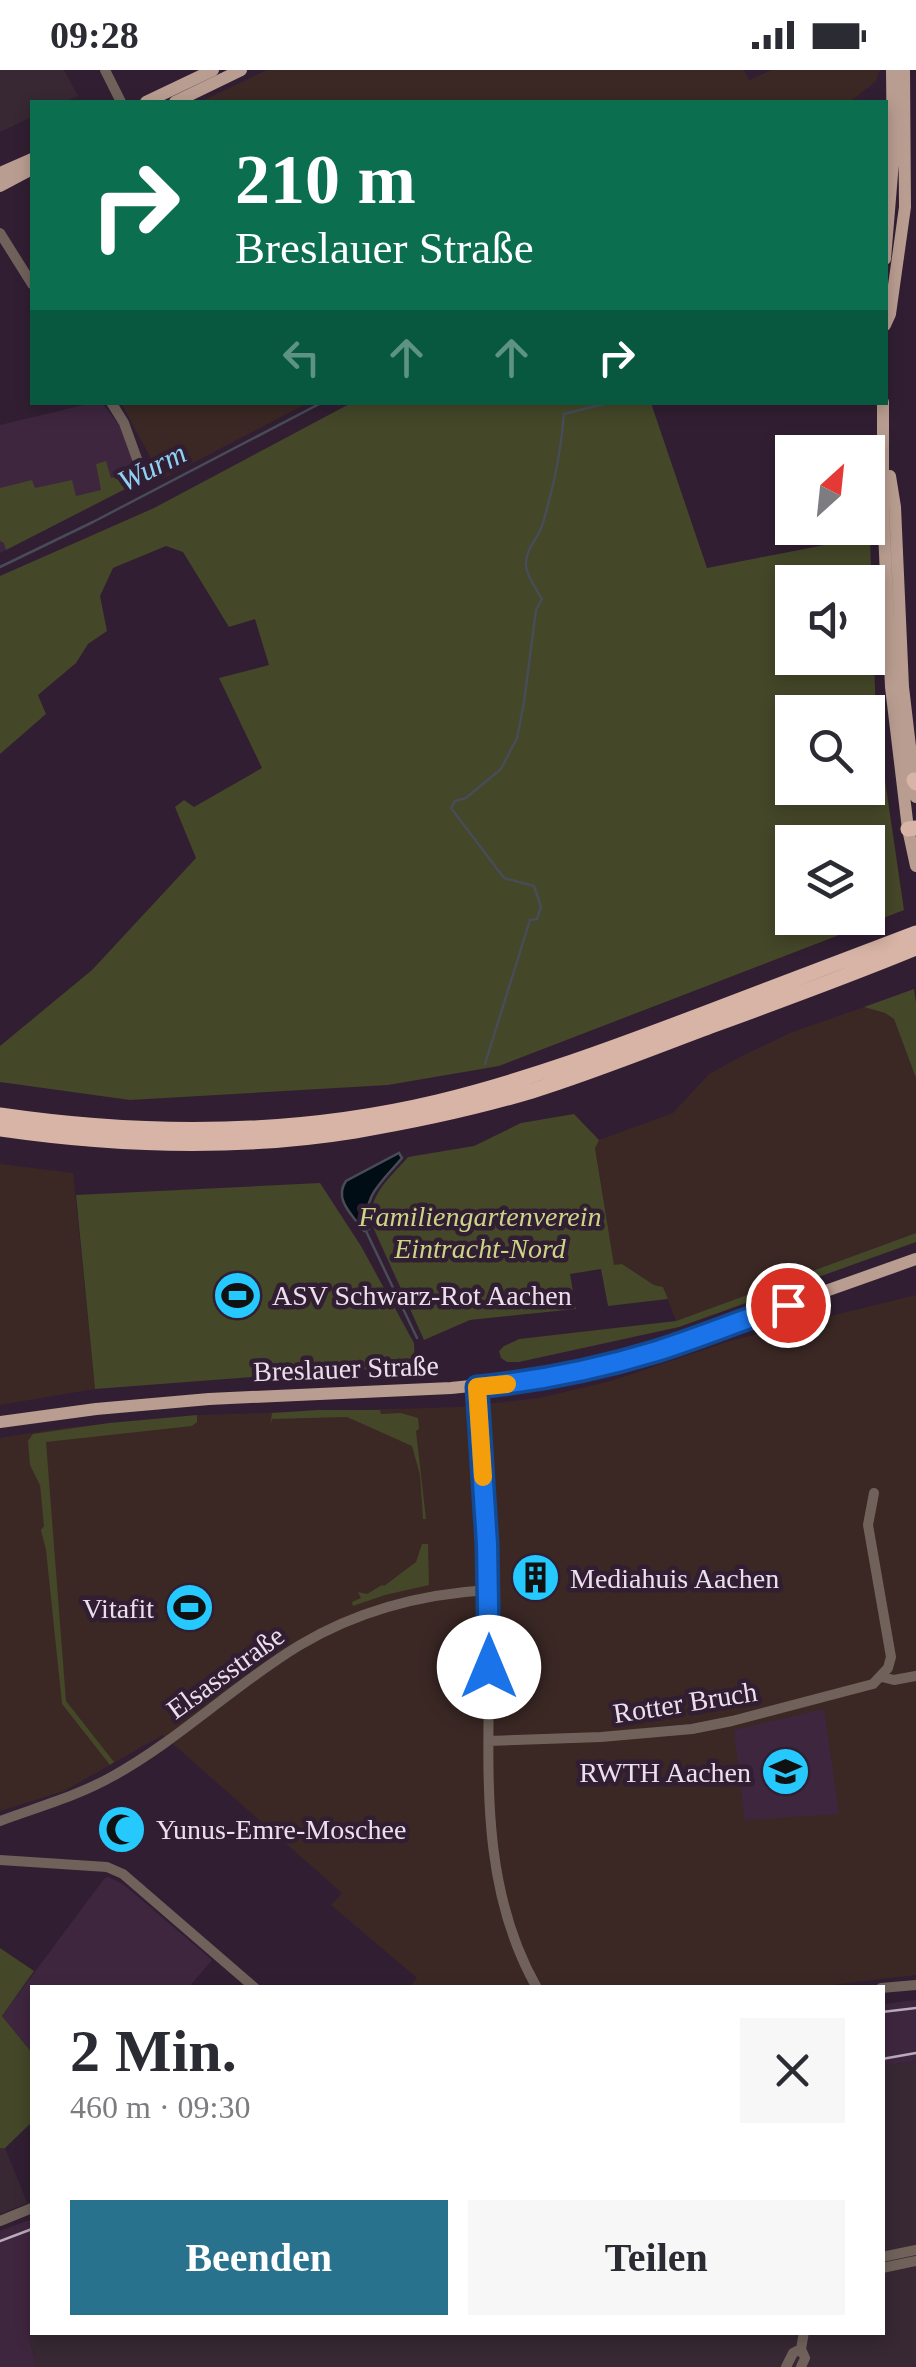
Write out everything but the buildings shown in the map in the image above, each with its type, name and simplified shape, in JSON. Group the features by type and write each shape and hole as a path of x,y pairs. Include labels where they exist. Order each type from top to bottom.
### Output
{"highway":[{"path":"0,1115 91,1126 196,1130 352,1117 435,1102 528,1077 912,942"},
{"path":"0,1129 73,1138 196,1144 353,1132 437,1115 532,1091 649,1049 912,942"}],"main road":[{"path":"150,100 213,70"},
{"path":"179,100 241,70"},
{"path":"888,234 892,86 900,72"},
{"path":"888,318 905,206 906,106 900,72"},
{"path":"0,173 30,160"},
{"path":"0,186 30,171"},
{"path":"883,405 885,435"},
{"path":"885,438 895,507 903,688 915,787"},
{"path":"885,534 891,686 916,866"},
{"name":"Breslauer Straße","path":"0,1422 209,1399 477,1387 549,1378 659,1350 916,1258"}],"street":[{"path":"105,70 120,100"},
{"path":"0,234 30,281"},
{"path":"113,405 124,422 137,459"},
{"path":"477,1387 488,1590 491,1844 502,1908 536,1985"},
{"path":"874,1494 868,1524 892,1656 882,1676"},
{"name":"Elsassstraße","path":"0,1821 73,1795 112,1776 290,1652 351,1619 396,1604 488,1590"},
{"name":"Rotter Bruch","path":"489,1741 601,1737 692,1728 781,1710 873,1684 882,1676 894,1680 916,1676"},
{"path":"0,1860 107,1867 123,1874 252,1985"},
{"path":"885,1988 916,1985"},
{"path":"0,2220 30,2209"},
{"path":"885,2256 916,2250"},
{"path":"885,2267 916,2261"},
{"path":"801,2367 805,2358 801,2349 803,2335"},
{"path":"786,2367 801,2349"}],"shaded area":[{"path":"0,70 64,70 78,96 68,100 30,100 30,118 0,132"},
{"path":"267,70 744,70 749,80 772,70 880,70 876,81 852,100 204,100"},
{"path":"84,405 104,405 128,436 141,477 133,485 0,553 0,425"},
{"path":"122,405 304,405 162,479"},
{"path":"864,1007 894,1019 916,1078 916,1233 676,1321 663,1287 622,1264 614,1266 595,1147 599,1140 673,1113 709,1074 742,1056 790,1033"},
{"path":"399,1153 402,1158 370,1199 369,1229 364,1231 343,1201 346,1181"},
{"path":"0,1164 73,1173 95,1389 0,1405"},
{"path":"916,1295 916,1975 831,1985 411,1985 417,1978 331,1905 342,1893 163,1735 64,1791 0,1811 0,1438 201,1415 459,1407 539,1398 611,1381 730,1341"},
{"name":"RWTH Aachen","path":"824,1709 839,1814 745,1820 734,1730"},
{"path":"104,1879 123,1884 212,1960 191,1985 30,1985 30,2051 2,2016"},
{"path":"916,2000 916,2061 885,2066 885,2004"},
{"path":"916,2061 916,2367 36,2367 32,2335 885,2335 885,2066"},
{"path":"0,2148 5,2148 27,2203 0,2214"},
{"path":"30,2220 33,2335 29,2336 36,2367 0,2367 0,2231"}],"green space":[{"path":"347,405 652,405 707,568 824,545 870,545 871,565 775,565 775,675 875,675 875,695 775,695 775,805 885,805 885,780 904,910 885,917 885,825 775,825 775,935 839,935 499,1066 388,1085 130,1100 0,1082 0,1046 92,970 196,858 175,807 184,800 194,807 262,768 219,678 269,665 255,619 229,627 183,552 166,546 113,568 100,596 107,631 88,644 76,663 38,695 46,714 0,754 0,576 154,508"},
{"path":"106,461 111,478 139,471 141,477 133,485 6,550 0,541 0,488 32,480 35,488 72,480 76,496 101,490 96,464"},
{"path":"914,989 916,1078 894,1019 864,1007"},
{"name":"Familiengartenverein Eintracht-Nord","path":"574,1114 599,1140 595,1148 614,1265 622,1264 663,1287 668,1299 608,1306 601,1269 570,1274 576,1309 470,1320 424,1340 373,1227 373,1206 381,1189 408,1157 474,1146 521,1123"},
{"name":"ASV Schwarz-Rot Aachen","path":"320,1183 361,1246 414,1343 415,1367 95,1389 76,1195"},
{"path":"916,1233 916,1242 679,1327 519,1362 501,1358 499,1351 519,1339 676,1321"},
{"path":"380,1410 381,1414 401,1413 418,1418 416,1431 426,1519 412,1446 347,1417 272,1419 270,1426 272,1413"},
{"path":"197,1415 192,1426 46,1442 66,1701 114,1762 110,1765 62,1704 41,1530 44,1526 40,1485 30,1465 28,1441 33,1434"},
{"path":"422,1544 428,1544 429,1585 353,1606 352,1602 361,1598 358,1592 367,1594 384,1586 416,1562"},
{"path":"0,1948 34,1971 2,2016 30,2051 30,2124 5,2148 0,2148"}],"waterway":[{"name":"Wurm","path":"0,567 317,405"},
{"path":"485,1064 530,920 537,919 541,907 534,886 504,878 451,808 455,801 466,798 501,769 517,738 536,610 542,599 527,571 527,557 550,499 564,414 600,405"},
{"path":"366,1231 417,1338"}],"railway":[{"path":"885,2012 916,2008"},
{"path":"885,2058 916,2053"},
{"path":"0,2241 30,2230"}],"slow traffic":[{"path":"483,1477 477,1387 507,1384"}],"place":[{"name":"ASV Schwarz-Rot Aachen","path":"237,1295"},
{"name":"Mediahuis Aachen","path":"535,1578"},
{"name":"Vitafit","path":"189,1608"},
{"name":"RWTH Aachen","path":"786,1772"},
{"name":"Yunus-Emre-Moschee","path":"121,1829"}],"route":[{"path":"489,1667 487,1544 477,1387 549,1378 601,1366 788,1305"}]}
